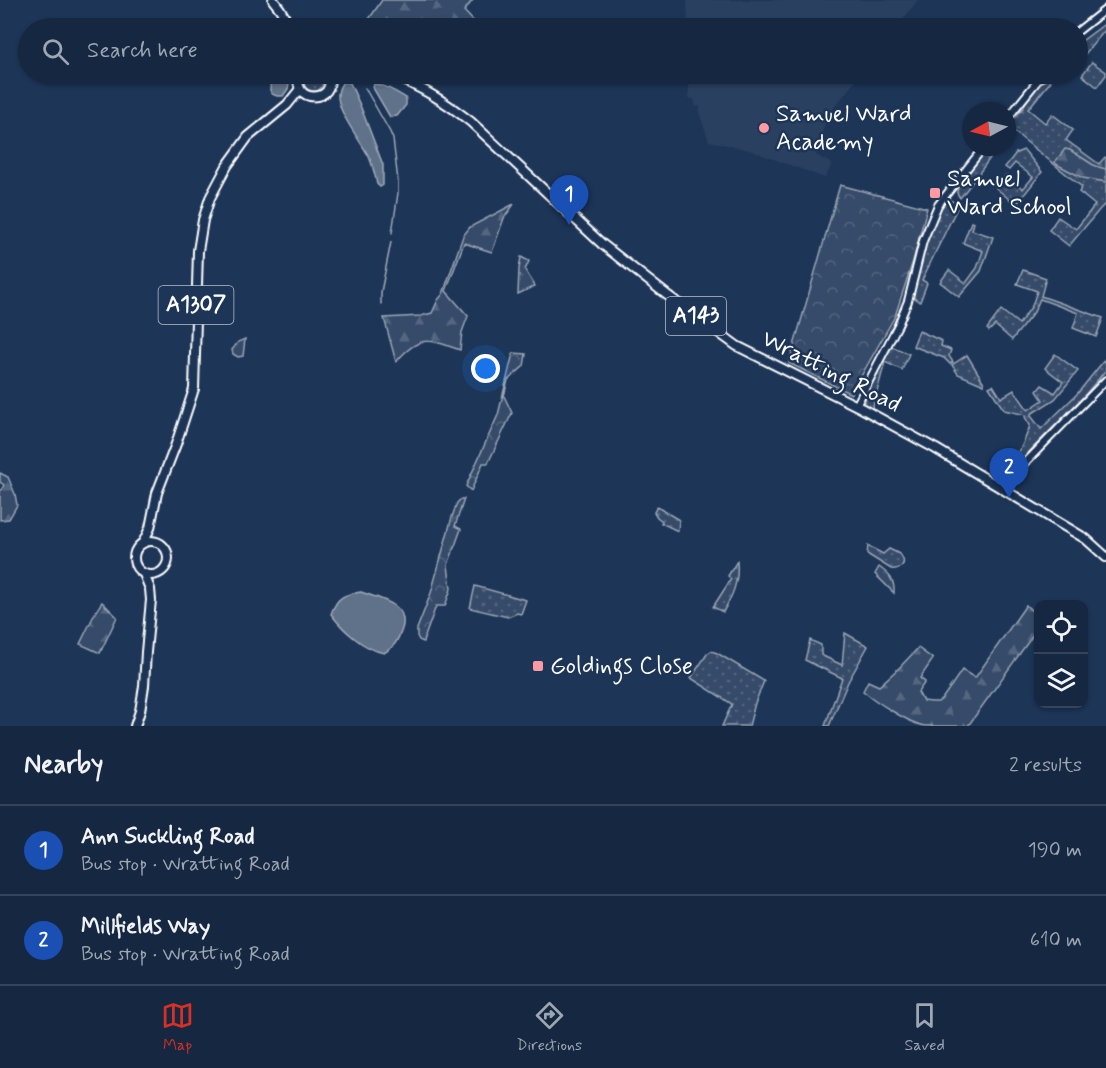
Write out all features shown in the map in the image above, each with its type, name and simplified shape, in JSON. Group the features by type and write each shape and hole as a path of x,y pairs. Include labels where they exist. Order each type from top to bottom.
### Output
{"main road":[{"path":"273,0 285,18"},
{"path":"299,84 300,89 308,96"},
{"path":"286,105 308,96 315,97 324,93 329,84"},
{"name":"Wratting Road","path":"413,84 448,104 471,122 602,244 737,346 936,449 1086,539 1106,557"},
{"path":"286,105 300,89"},
{"name":"A1307","path":"150,528 157,493 194,389 198,250 203,220 210,198 226,166 248,137 286,105"},
{"path":"150,528 155,542"},
{"path":"135,726 144,686 151,600 150,589 144,574 136,567 134,559 135,552 143,543 150,528"},
{"path":"143,543 155,542 164,548 168,558 164,569 155,575 150,589"},
{"path":"144,574 155,575"}],"street":[{"path":"1088,23 1106,9"},
{"path":"1016,107 1035,84"},
{"path":"856,406 908,302 923,241 935,211 977,156"},
{"path":"1007,492 1021,467 1106,380"}],"shaded area":[{"name":"Samuel Ward Academy","path":"687,0 918,0 904,18 688,18"},
{"path":"270,84 289,84 283,96 272,94"},
{"path":"342,84 350,84 360,105 383,165 383,185 380,187 369,157 341,110 339,88"},
{"path":"374,84 386,87 406,98 406,105 397,116 390,117 373,88"},
{"name":"Samuel Ward Academy","path":"689,84 853,84 827,116 816,155 832,164 825,178 749,150 709,141 700,115 700,106 696,107 694,99 689,98"},
{"path":"361,592 385,600 398,609 402,615 401,632 393,646 384,653 354,638 331,614 342,597"}],"green space":[{"path":"382,0 473,0 464,11 471,18 370,18"},
{"path":"1106,23 1106,29 1088,50 1088,36"},
{"path":"1092,62 1106,72 1097,87 1088,80 1088,67"},
{"path":"304,84 322,84 319,90 310,91"},
{"path":"1049,84 1028,109 1045,123 1052,114 1073,130 1066,140 1099,164 1106,158 1106,206 1100,209 1069,246 1049,230 1058,217 1076,229 1095,205 1079,192 1082,187 1016,133 1016,116 1037,86"},
{"path":"1065,149 1095,166 1106,169 1106,182 1083,178 1056,164 1055,162"},
{"path":"1024,150 1042,172 1016,205 996,188 1006,175 1023,189 1033,177 1015,163 1009,170 1005,167 1016,156 1016,153"},
{"path":"982,156 991,156 960,198 957,193 958,186"},
{"path":"840,185 927,208 895,316 851,394 789,363"},
{"path":"949,200 959,204 922,280 927,283 920,302 912,293 922,257 930,229 942,207"},
{"path":"514,204 504,218 492,252 464,243 446,291 468,316 462,332 460,350 425,341 412,347 396,362 384,318 421,316 432,313 443,294 463,236 470,227"},
{"path":"971,222 974,223 972,230 993,237 981,271 959,297 940,282 949,270 966,283 977,268 983,251 963,243"},
{"path":"521,257 529,261 525,270 535,286 518,294 519,269"},
{"path":"1023,270 1046,278 1041,296 1103,318 1096,337 1073,328 1078,313 1040,299 1034,312 1012,340 995,325 989,331 987,329 1001,310 1019,324 1032,306 1037,291 1017,284"},
{"path":"919,331 942,341 941,346 951,350 949,356 953,362 950,364 944,358 913,346"},
{"path":"245,339 243,356 238,357 233,354 232,350 238,342"},
{"path":"891,346 909,354 902,370 885,362 872,410 865,405 865,397"},
{"path":"513,353 526,354 524,366 508,380 504,396 512,413 488,463 483,463 471,491 466,486 498,415"},
{"path":"1055,354 1078,371 1055,399 1031,414 1041,429 1077,394 1106,358 1106,370 1027,454 1011,477 1005,478 1030,425 1026,415 1004,410 989,387 993,385 1001,398 1014,390 1028,410 1043,400 1037,391 1042,385 1055,393 1063,382 1045,368"},
{"path":"967,355 984,385 958,374 952,365"},
{"path":"0,473 8,477 17,505 9,519 0,520 0,492 4,485 0,482"},
{"path":"461,499 464,499 455,526 461,529 448,565 451,589 445,606 436,606 423,642 417,636 417,629 431,593 452,517"},
{"path":"657,507 679,520 678,531 661,523 662,521 654,512"},
{"path":"868,546 883,554 889,549 898,553 903,560 903,565 891,569 867,554"},
{"path":"737,561 734,588 723,612 713,607 731,579 728,576"},
{"path":"879,567 891,578 894,593 875,574"},
{"path":"475,586 526,600 521,614 517,613 508,617 470,608"},
{"path":"102,602 117,617 100,653 80,644"},
{"path":"1026,605 1034,612 1034,634 968,726 919,724 893,712 863,691 868,681 879,686 918,648 933,659 920,678 925,682 918,692 923,701 938,702 942,699 962,670 975,678"},
{"path":"845,633 868,646 848,682 829,726 825,726 842,678 805,660 810,640 821,645 821,655 842,665"},
{"path":"711,651 764,681 749,726 722,726 732,704 691,678"}],"waterway":[{"path":"365,88 393,139 398,193 392,233"},
{"path":"381,304 381,292 391,242"}],"place":[{"name":"Samuel Ward Academy","path":"764,128"},
{"name":"Samuel Ward School","path":"935,193"},
{"name":"Ann Suckling Road","path":"569,225"},
{"name":"Millfields Way","path":"1009,498"},
{"name":"Goldings Close","path":"538,666"}]}
